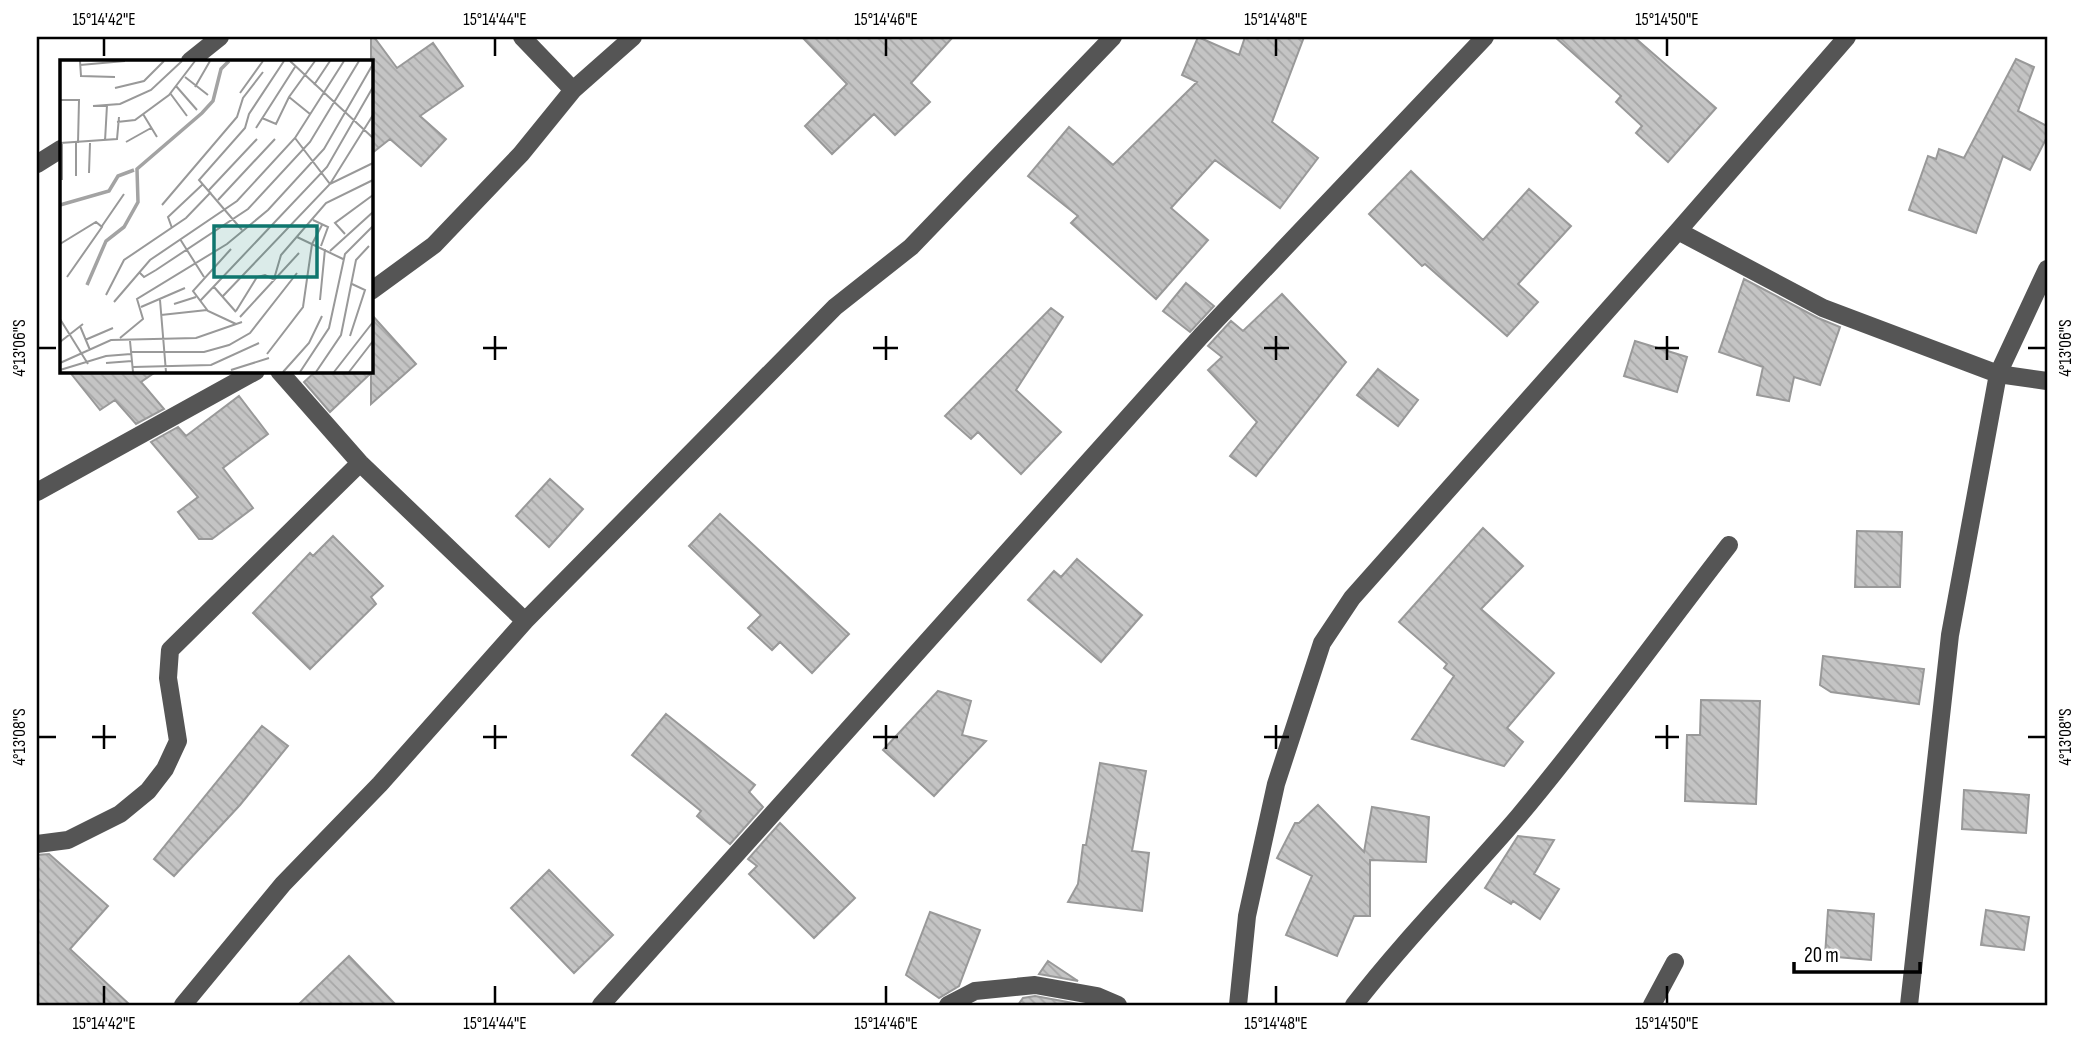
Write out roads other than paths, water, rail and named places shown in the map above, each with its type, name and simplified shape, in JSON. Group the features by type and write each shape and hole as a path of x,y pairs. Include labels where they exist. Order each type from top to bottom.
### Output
{"street":[{"path":"191,60 220,37"},
{"path":"522,37 573,90"},
{"path":"373,290 434,245 521,154 573,90 633,37"},
{"path":"183,1005 283,884 380,784 525,621 835,307 911,247 1113,37"},
{"path":"600,1005 1201,337 1485,37"},
{"path":"1238,1005 1247,916 1276,784 1322,643 1352,598 1847,37"},
{"path":"37,164 60,150"},
{"path":"1678,231 1823,308 1998,374 2047,381"},
{"path":"1909,1005 1950,635 1998,374 2047,269"},
{"path":"37,492 252,373"},
{"path":"281,373 360,463 525,621"},
{"path":"37,844 68,840 120,814 148,791 165,769 178,741 168,678 170,650 360,463"},
{"path":"1354,1005 1391,956 1455,889 1519,815 1591,726 1729,544"},
{"path":"1651,1005 1675,962"},
{"path":"948,1005 975,992 1035,985 1097,996 1118,1005"}]}
